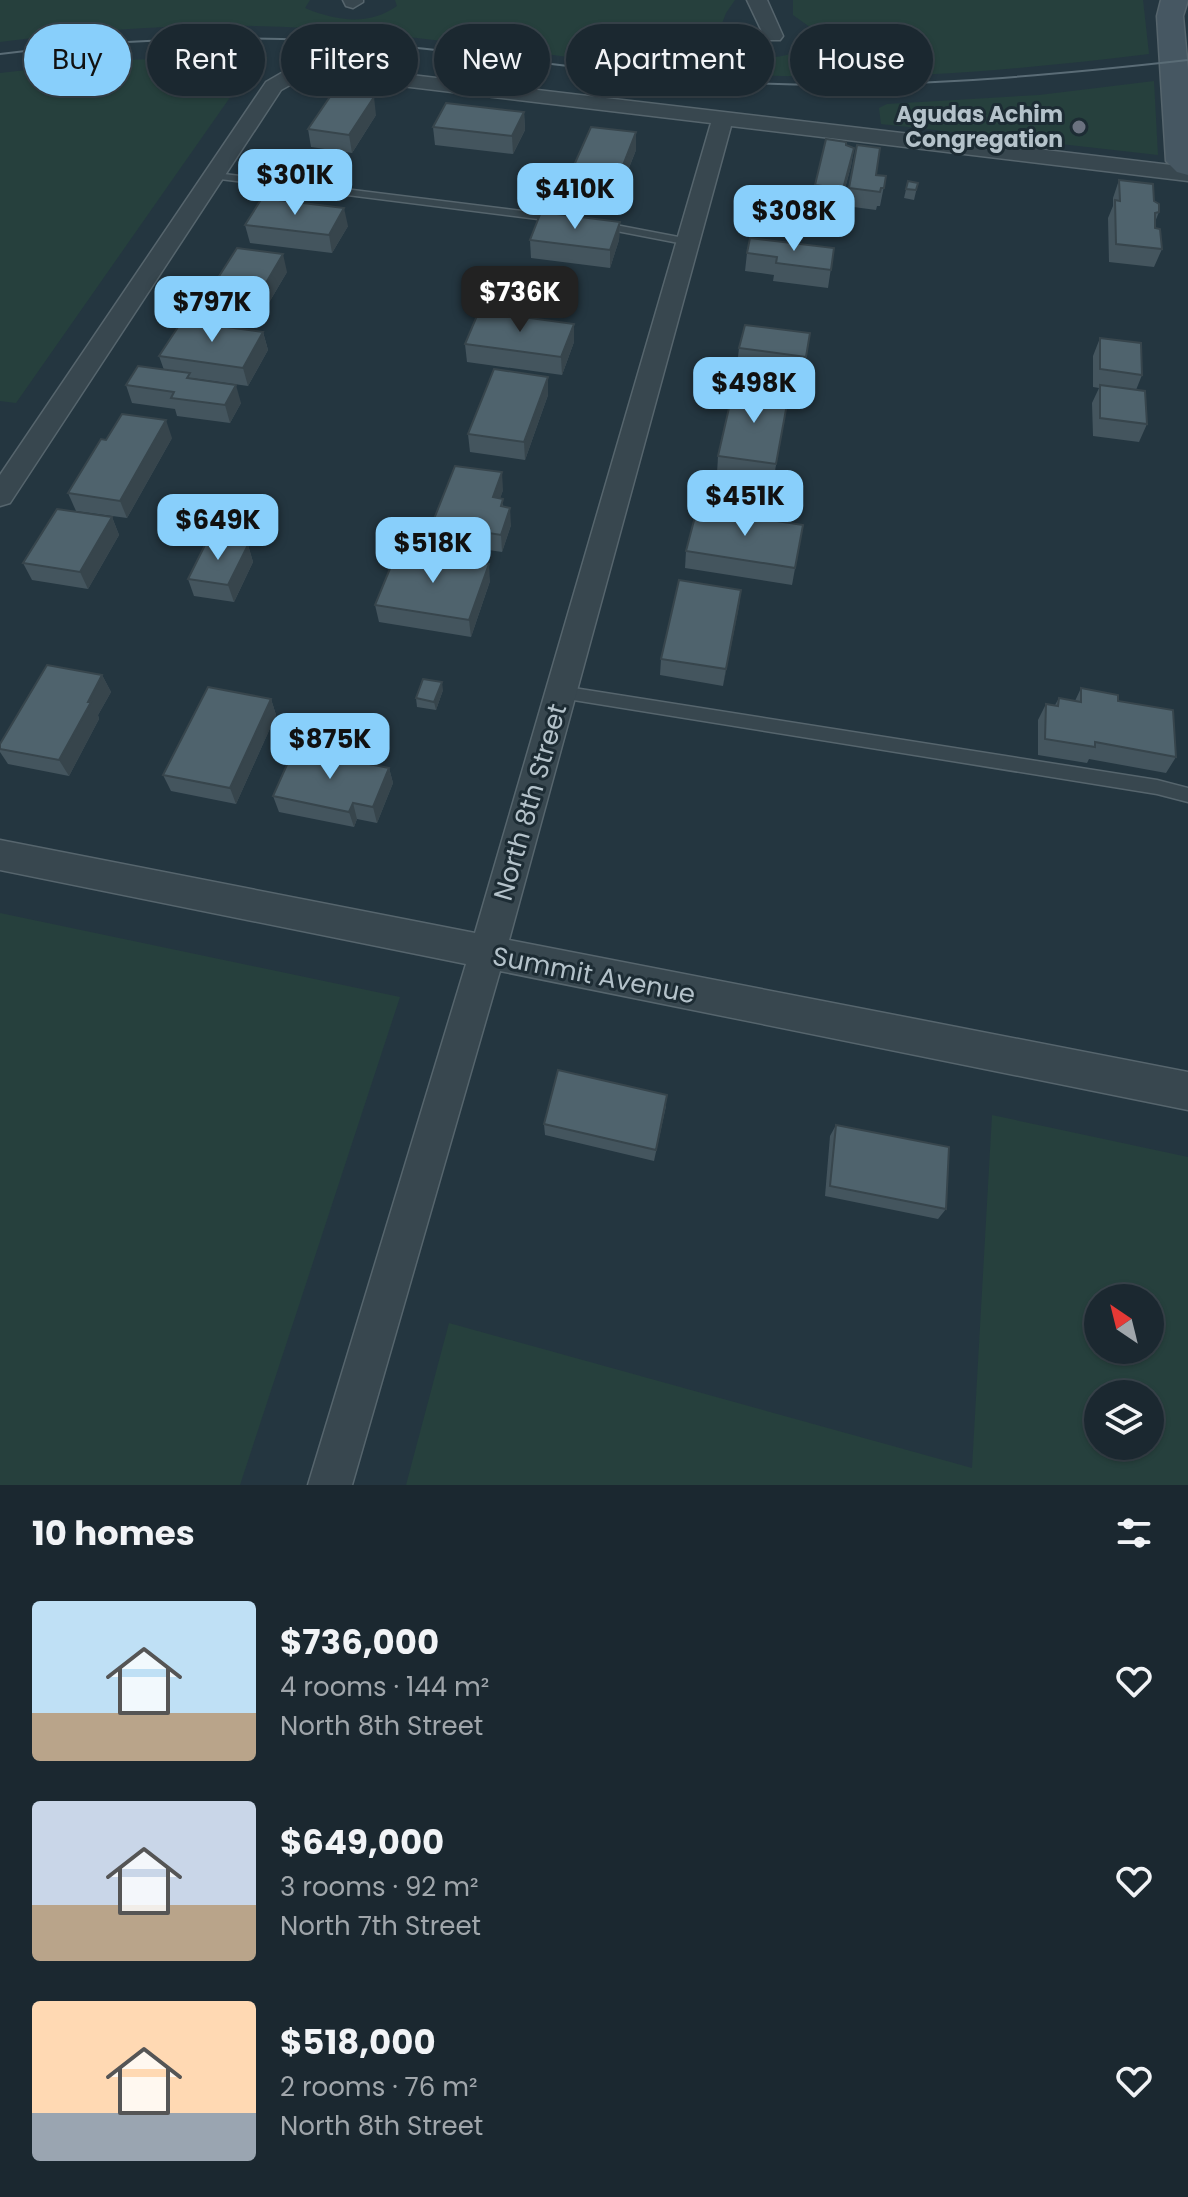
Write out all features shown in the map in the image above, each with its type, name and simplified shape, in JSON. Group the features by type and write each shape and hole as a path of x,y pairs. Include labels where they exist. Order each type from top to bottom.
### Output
{"main road":[{"path":"1177,0 1171,5 1170,16 1176,119 1181,161 1188,166"}],"street":[{"path":"757,0 768,24"},
{"path":"0,496 216,176 273,86 292,75 327,71 1188,174"},
{"name":"North 8th Street","path":"330,1485 487,954 723,118"},
{"name":"Summit Avenue","path":"0,855 1188,1091"}],"lane":[{"path":"216,176 579,221"},
{"path":"594,224 689,242"},
{"path":"561,692 1141,784 1188,795"}],"green space":[{"path":"0,0 310,0 305,8 329,16 364,19 397,6 395,0 735,0 722,24 566,24 566,56 550,54 550,24 434,24 434,40 418,38 418,24 281,24 281,27 147,24 147,28 131,29 131,24 24,24 24,39 0,42"},
{"path":"793,0 1143,0 1149,54 933,73 933,24 806,24 793,15"},
{"path":"790,54 790,76 774,76 774,57"},
{"path":"147,59 147,96 231,96 16,403 0,401 0,73 24,70 24,96 131,96 131,60"},
{"path":"1154,81 1158,155 881,124 879,108 887,104 1039,95"},
{"path":"0,913 400,997 240,1485 0,1485"},
{"path":"992,1115 1188,1157 1188,1485 406,1485 449,1323 972,1468"}],"building":[{"path":"331,96 374,97 349,135 308,129"},
{"path":"446,103 524,112 512,136 433,127"},
{"path":"591,127 636,132 618,178 571,172"},
{"path":"826,139 846,142 854,148 843,189 815,185"},
{"path":"857,145 880,148 876,175 886,176 880,192 849,188"},
{"path":"1119,180 1153,184 1154,201 1159,204 1159,212 1155,213 1155,228 1160,229 1162,249 1116,244 1115,200 1120,201"},
{"path":"908,181 918,183 916,190 906,189"},
{"path":"262,198 344,208 329,235 245,225"},
{"path":"541,212 620,222 610,250 530,240"},
{"path":"750,238 834,248 831,270 776,263 777,257 747,253"},
{"path":"237,248 283,254 250,310 202,303"},
{"path":"479,311 574,324 561,357 465,344"},
{"path":"182,321 263,332 243,368 159,356"},
{"path":"745,325 810,333 806,357 739,348"},
{"path":"1100,338 1141,343 1142,375 1100,369"},
{"path":"138,366 190,373 187,378 236,385 225,405 171,398 174,392 126,385"},
{"path":"494,369 548,377 524,442 468,434"},
{"path":"1100,385 1145,391 1147,424 1100,418"},
{"path":"734,386 789,393 776,464 718,456"},
{"path":"122,414 166,420 120,501 68,493 101,439 106,440"},
{"path":"455,466 502,472 493,497 503,499 501,506 510,508 501,535 432,524"},
{"path":"57,509 112,517 80,572 23,563"},
{"path":"697,509 803,525 795,568 686,551"},
{"path":"208,539 248,545 228,585 188,579"},
{"path":"398,549 489,564 469,620 375,605"},
{"path":"679,580 741,590 726,669 661,659"},
{"path":"47,665 102,675 59,760 0,749 0,744"},
{"path":"423,679 442,682 434,702 416,698"},
{"path":"208,687 271,699 230,788 163,775"},
{"path":"1081,688 1118,695 1118,701 1173,710 1176,757 1095,742 1095,747 1045,739 1046,704 1058,706 1059,698 1081,702"},
{"path":"294,749 389,768 373,807 353,803 349,812 273,796"},
{"path":"558,1070 667,1095 656,1150 544,1124"},
{"path":"836,1125 949,1147 946,1209 830,1186"}],"tram line":[{"path":"0,54 181,40 317,40 408,47 683,79 844,85 1017,77 1188,60"}],"place":[{"name":"Agudas Achim Congregation","path":"1079,127"}]}
